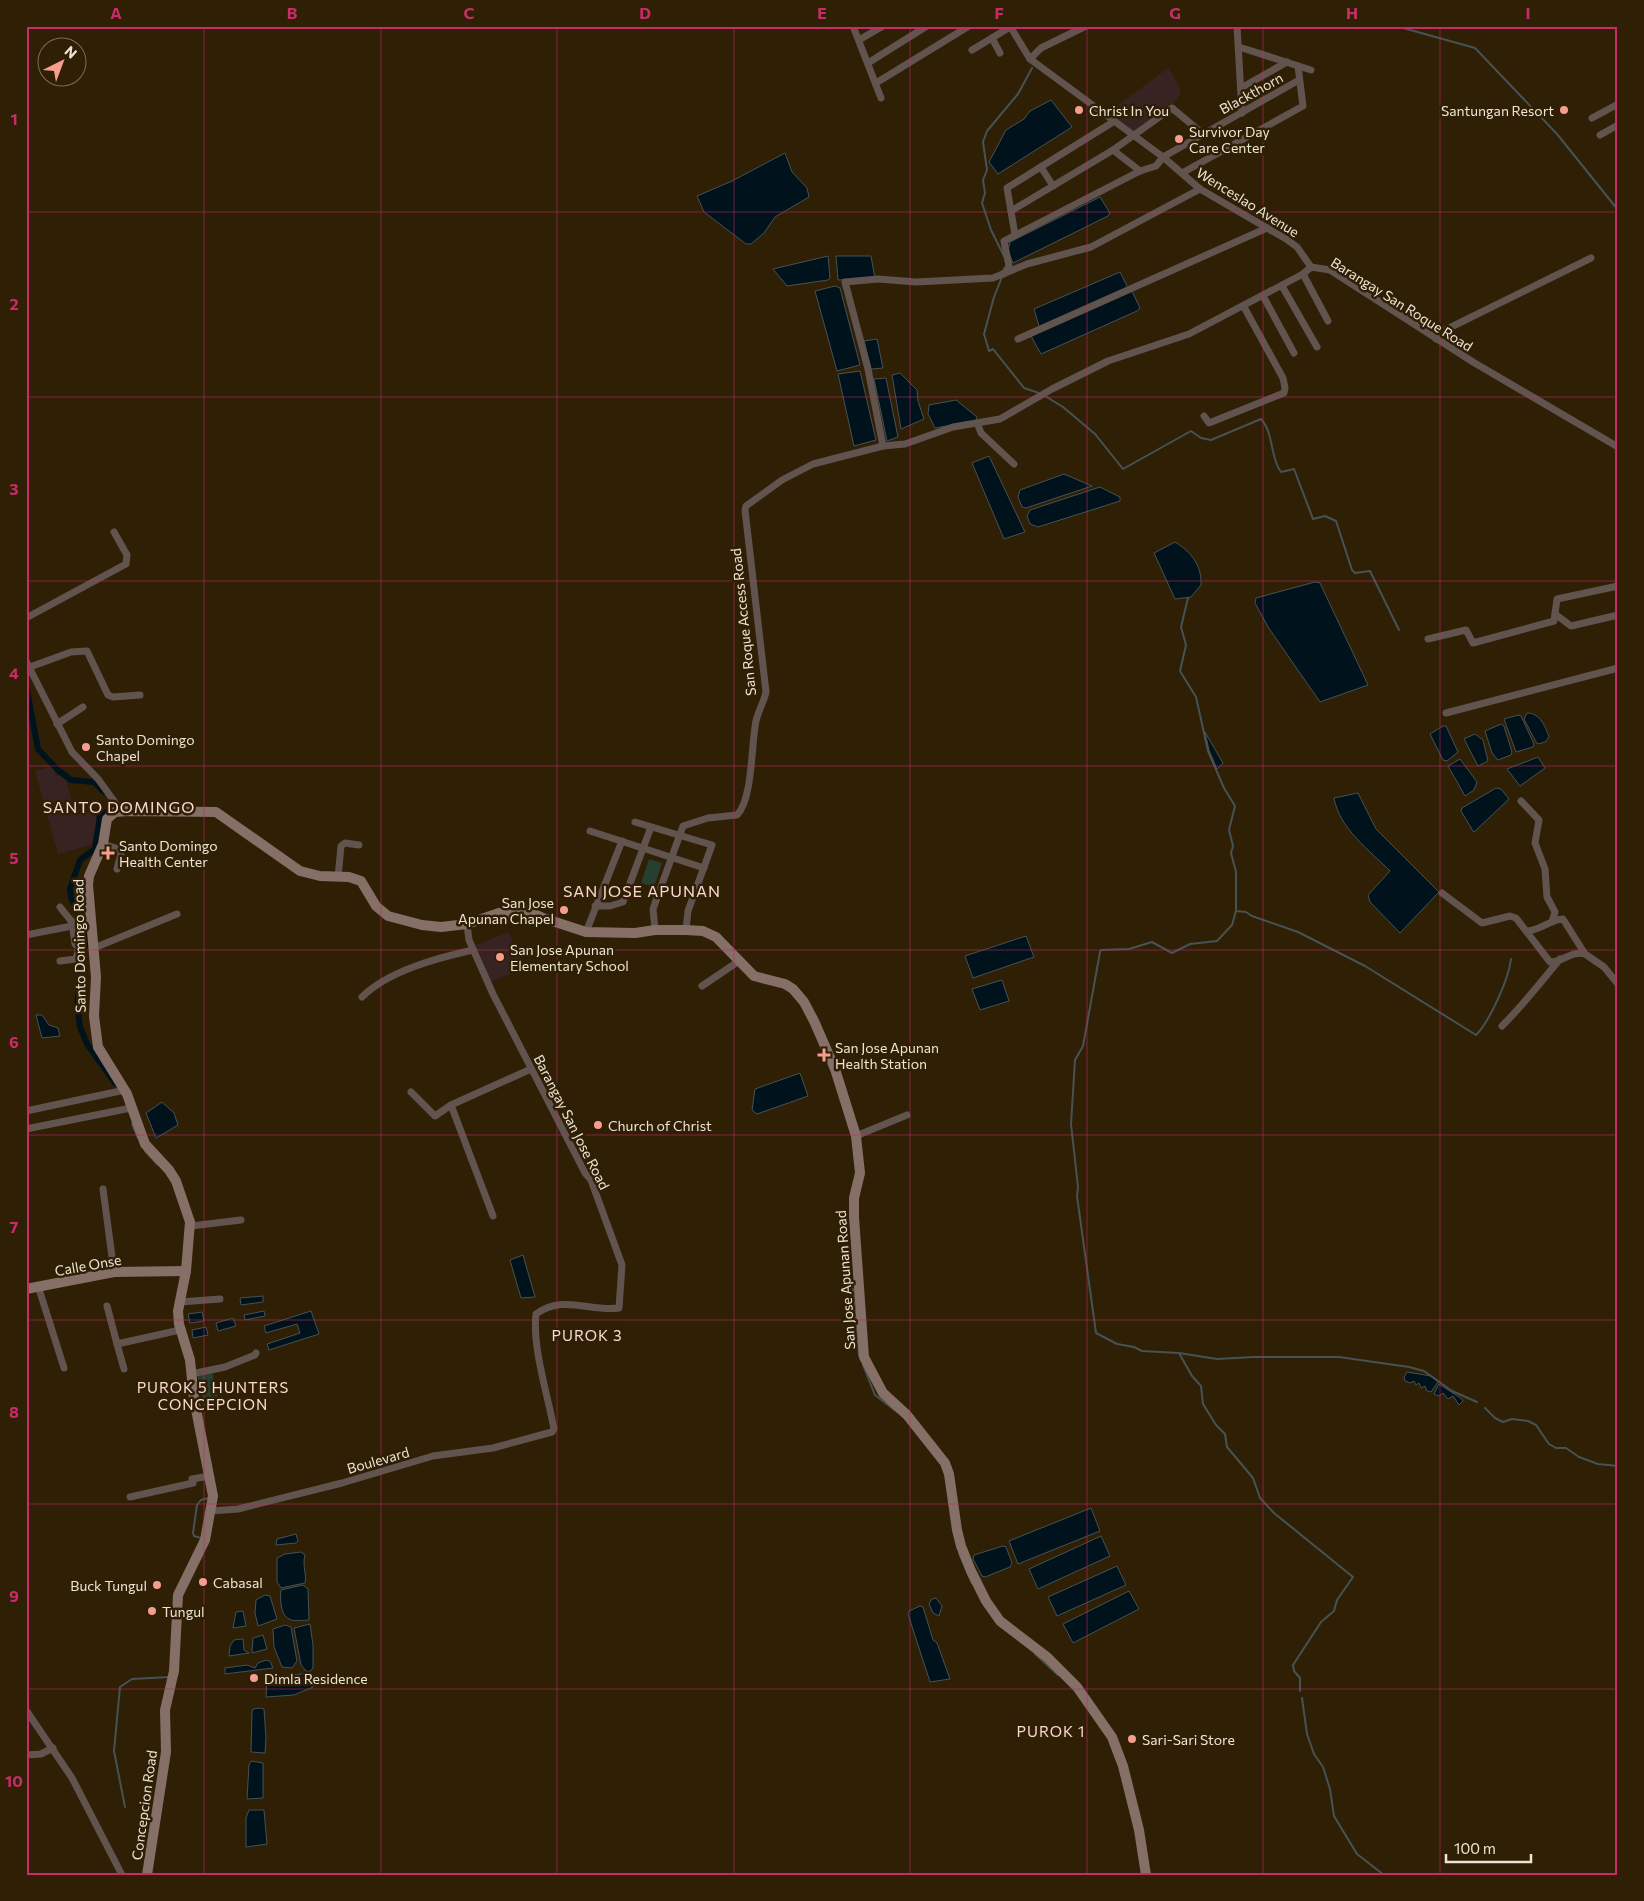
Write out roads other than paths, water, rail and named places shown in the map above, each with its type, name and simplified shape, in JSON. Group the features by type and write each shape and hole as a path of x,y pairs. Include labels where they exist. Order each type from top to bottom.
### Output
{"street":[{"path":"853,26 881,98"},
{"path":"868,63 927,26"},
{"path":"876,82 969,26"},
{"path":"972,50 1010,26"},
{"name":"Wenceslao Avenue","path":"1010,26 1030,60 1163,158 1200,188 1297,247 1310,267"},
{"path":"1030,60 1041,48 1086,26"},
{"path":"1237,26 1242,113"},
{"path":"859,40 880,27"},
{"path":"992,38 1000,53"},
{"path":"1239,46 1311,70"},
{"path":"1241,88 1287,62"},
{"path":"1182,173 1302,106 1298,66"},
{"name":"Blackthorn","path":"1015,235 1140,171 1156,166 1163,158 1298,80"},
{"path":"1592,118 1618,104"},
{"path":"1011,211 1113,150 1172,108 1203,134"},
{"path":"1004,274 1009,266 1004,241 1015,235 1007,188 1113,122"},
{"path":"1600,135 1618,125"},
{"path":"1113,150 1140,171"},
{"path":"1041,167 1052,186"},
{"path":"883,446 868,369 846,282 878,280 916,282 993,278 1027,264 1070,254 1105,241 1200,188"},
{"path":"1018,339 1267,228"},
{"path":"1436,339 1441,332 1591,258"},
{"name":"Barangay San Roque Road","path":"978,424 1000,420 1052,389 1108,361 1136,350 1169,343 1244,308 1303,274 1310,267 1330,270 1436,339 1618,448"},
{"path":"1303,274 1328,321"},
{"path":"1282,286 1317,347"},
{"path":"1263,296 1294,353"},
{"path":"1204,416 1209,423 1284,393 1285,388 1282,378 1244,308"},
{"path":"978,424 981,433 1014,464"},
{"name":"San Roque Access Road","path":"655,930 653,909 683,826 689,823 736,815 744,806 754,750 756,719 766,692 745,518 746,506 800,470 883,446 905,444 953,427 978,424"},
{"path":"26,618 126,564 127,556 114,532"},
{"path":"1428,640 1466,630 1473,643 1554,621 1557,599 1618,586"},
{"path":"1555,614 1572,626 1618,615"},
{"path":"140,695 113,697 108,695 87,651 71,652 27,663 72,752 98,779 122,812 216,812 300,871 320,876 349,877 361,881 376,906 388,916 422,925 441,927 466,924"},
{"path":"1446,713 1618,668"},
{"path":"57,724 83,707"},
{"path":"1521,801 1539,820 1536,843 1545,869 1547,897 1555,912 1552,922"},
{"name":"Santo Domingo Road","path":"122,812 109,815 103,844 89,876 87,919 94,948 96,977 94,1016 98,1046 124,1090 145,1144 169,1170 176,1181 191,1226 178,1311 179,1330 189,1359"},
{"path":"635,822 712,845 688,911 686,930"},
{"path":"595,906 610,906 623,902 650,826"},
{"path":"590,831 592,834 622,841 704,868"},
{"path":"586,932 622,841"},
{"path":"338,877 341,846 345,843 359,845"},
{"path":"103,844 122,850 117,870"},
{"path":"1442,893 1482,923 1510,916 1516,918 1528,931 1550,962 1575,952 1585,954 1604,967 1618,984"},
{"path":"60,907 72,924 75,944 79,948 76,959 60,961"},
{"name":"San Jose Apunan Road","path":"466,924 499,913 528,911 586,932 635,934 655,930 703,931 716,937 754,976 785,984 804,1002 835,1069 856,1136 860,1173 854,1198 854,1217 864,1357 883,1393 907,1415 945,1463 949,1474 961,1546 970,1571 986,1601 1000,1621 1047,1657 1076,1687 1112,1737 1123,1766 1137,1823 1146,1875"},
{"path":"94,948 177,914"},
{"path":"26,935 87,919"},
{"path":"1528,931 1543,929 1552,922 1564,919 1585,954"},
{"name":"Barangay San Jose Road","path":"466,924 473,950 531,1069 585,1173 591,1180 622,1265 619,1308 596,1308 588,1305 560,1303 545,1308 536,1314 535,1323 554,1429 552,1432"},
{"path":"362,997 371,988 415,966 473,950"},
{"path":"1502,1026 1530,997 1535,988 1560,959"},
{"path":"702,986 739,961"},
{"path":"411,1092 435,1116 451,1105 531,1069"},
{"path":"26,1111 124,1090"},
{"path":"451,1105 492,1216"},
{"path":"26,1129 132,1108"},
{"path":"856,1136 907,1115"},
{"path":"103,1189 114,1272"},
{"path":"191,1226 241,1220"},
{"name":"Calle Onse","path":"26,1290 39,1289 114,1272 183,1270"},
{"path":"39,1289 64,1368"},
{"path":"180,1302 220,1299"},
{"path":"107,1306 124,1369"},
{"path":"117,1344 179,1330"},
{"path":"191,1374 225,1367 255,1355 256,1352"},
{"name":"Concepcion Road","path":"147,1875 165,1761 165,1710 174,1671 178,1595 205,1540 213,1496 194,1399 189,1359"},
{"name":"Boulevard","path":"211,1511 238,1509 351,1480 433,1456 493,1448 552,1432"},
{"path":"130,1497 193,1483 192,1479 208,1477"},
{"path":"26,1710 54,1748 85,1801 122,1875"},
{"path":"26,1755 41,1754 54,1748"}],"water":[{"path":"1051,100 1072,127 998,174 989,162 1006,130 1024,119 1030,111"},
{"path":"785,153 792,172 807,188 809,197 775,217 764,233 751,244 746,244 704,212 697,196 732,181"},
{"path":"1100,197 1110,213 1108,216 1013,263 1008,251 1010,242"},
{"path":"828,256 830,278 828,280 787,286 773,269"},
{"path":"836,256 871,256 875,278 838,280"},
{"path":"1120,272 1128,288 1041,327 1039,326 1034,309"},
{"path":"835,286 840,288 860,365 837,371 815,291"},
{"path":"1132,291 1140,308 1137,311 1041,354 1031,336"},
{"path":"877,339 883,368 871,369 864,341"},
{"path":"860,371 876,440 854,446 838,374"},
{"path":"900,373 917,390 918,401 924,419 901,429 892,375"},
{"path":"886,378 898,437 887,441 874,379"},
{"path":"956,400 977,417 976,421 935,428 928,414 929,405"},
{"path":"989,456 1025,532 1004,539 972,463"},
{"path":"1064,474 1092,486 1026,508 1022,507 1018,497 1020,490"},
{"path":"1100,487 1120,497 1120,501 1038,527 1030,524 1027,516 1030,510"},
{"path":"1175,542 1191,555 1200,571 1201,585 1191,597 1175,599 1154,553"},
{"path":"1315,582 1320,583 1368,685 1320,702 1268,627 1255,603 1256,598"},
{"path":"1527,713 1535,715 1544,725 1549,737 1545,742 1538,744 1536,742 1524,719"},
{"path":"1518,715 1521,716 1534,744 1533,747 1516,752 1504,719"},
{"path":"1501,724 1504,726 1512,752 1511,755 1498,760 1492,753 1485,731"},
{"path":"1446,726 1458,752 1447,761 1443,760 1430,734"},
{"path":"1205,732 1223,763 1217,769 1209,750"},
{"path":"1475,734 1483,740 1488,761 1478,766 1464,739"},
{"path":"1538,757 1545,768 1520,786 1507,769"},
{"path":"1460,759 1477,782 1474,790 1465,796 1448,766"},
{"path":"1496,788 1501,789 1509,799 1474,832 1461,811 1462,808"},
{"path":"1358,793 1376,829 1439,892 1400,933 1370,902 1368,895 1390,871 1356,838 1337,809 1334,798"},
{"path":"1026,936 1034,957 973,978 965,956"},
{"path":"1002,980 1009,1001 980,1010 972,989"},
{"path":"36,1015 42,1015 49,1025 58,1028 60,1036 42,1038"},
{"path":"800,1073 808,1096 757,1114 752,1110 755,1089"},
{"path":"162,1102 174,1113 178,1125 156,1138 146,1113"},
{"path":"523,1255 535,1297 521,1298 510,1260"},
{"path":"263,1296 263,1302 241,1305 240,1298"},
{"path":"264,1311 265,1316 245,1320 244,1315"},
{"path":"311,1311 319,1334 269,1350 267,1344 300,1333 297,1324 266,1333 264,1326"},
{"path":"202,1312 204,1321 190,1323 188,1314"},
{"path":"233,1318 236,1326 218,1331 216,1323"},
{"path":"206,1327 208,1335 193,1338 192,1330"},
{"path":"1407,1372 1431,1376 1438,1382 1431,1392 1427,1391 1425,1386 1421,1388 1419,1383 1416,1385 1414,1381 1410,1383 1405,1381 1404,1377"},
{"path":"1439,1384 1463,1401 1459,1405 1453,1396 1448,1399 1443,1393 1439,1396 1434,1394"},
{"path":"1091,1508 1100,1531 1018,1564 1009,1541"},
{"path":"296,1534 298,1541 296,1543 276,1545 277,1539"},
{"path":"1101,1536 1110,1556 1038,1589 1029,1569"},
{"path":"1003,1546 1006,1547 1012,1563 1010,1567 985,1577 982,1576 973,1559 974,1555"},
{"path":"301,1552 305,1555 305,1583 281,1588 277,1582 277,1558 285,1554"},
{"path":"1117,1566 1126,1585 1057,1616 1048,1597"},
{"path":"303,1585 308,1589 309,1620 291,1620 286,1617 282,1610 281,1590"},
{"path":"1129,1591 1139,1609 1073,1643 1063,1624"},
{"path":"265,1595 270,1596 277,1619 258,1626 255,1613 256,1600"},
{"path":"936,1598 942,1606 939,1616 933,1613 929,1604 932,1599"},
{"path":"920,1606 923,1607 933,1640 937,1643 950,1679 930,1682 908,1614 909,1611"},
{"path":"243,1611 246,1626 233,1628 236,1612"},
{"path":"310,1624 313,1645 313,1668 309,1672 301,1665 294,1628"},
{"path":"285,1625 291,1627 297,1661 292,1668 282,1667 274,1647 273,1629"},
{"path":"263,1635 267,1649 252,1653 253,1638"},
{"path":"243,1639 244,1650 249,1653 229,1656 230,1646 234,1640"},
{"path":"266,1660 270,1661 273,1668 225,1674 225,1668 247,1665 255,1668 258,1663"},
{"path":"310,1673 313,1678 313,1687 294,1695 266,1697 267,1678"},
{"path":"253,1709 264,1709 265,1753 251,1752 252,1712"},
{"path":"251,1761 263,1763 263,1798 247,1799 249,1765"},
{"path":"249,1810 264,1810 267,1844 246,1847 246,1818"}],"waterway":[{"path":"1396,26 1475,48 1557,134 1618,210"},
{"path":"1004,256 991,230 982,203 985,193 983,180 987,170 983,142 987,131 1018,94 1032,68"},
{"path":"1002,277 994,297 984,334 989,351 993,349 1024,388 1039,393"},
{"path":"1045,396 1063,407 1095,434 1123,469 1191,431 1201,438 1211,440 1261,419 1268,431 1275,460 1281,472 1294,469 1313,519 1325,516 1336,521 1352,570 1355,573 1370,571 1399,630"},
{"path":"1188,598 1181,627 1186,645 1180,671 1196,697 1208,751 1224,788 1235,806 1229,830 1233,846 1231,853 1236,872 1236,911 1246,912 1252,916 1298,932 1365,966 1476,1035 1487,1020 1498,999 1507,977 1511,959"},
{"path":"26,685 38,749 58,770 71,780 94,782 104,792"},
{"path":"114,808 100,816 95,849 80,860 70,889 71,898 85,922 85,947 81,953 81,979 77,1004 80,1027 87,1044 115,1083"},
{"path":"1236,911 1232,925 1217,941 1190,944 1172,953 1152,942 1129,949 1101,950 1100,952 1083,1046 1075,1060 1071,1124 1078,1187 1077,1196 1096,1333 1117,1344 1134,1347 1142,1351 1179,1353 1217,1359 1339,1357 1409,1367 1424,1371 1452,1391 1477,1402"},
{"path":"132,1124 138,1138"},
{"path":"145,1151 157,1164"},
{"path":"853,1289 859,1356"},
{"path":"1179,1353 1192,1376 1201,1386 1203,1404 1216,1425 1225,1434 1227,1447 1253,1478 1260,1498 1274,1513 1353,1577 1337,1600 1334,1611 1321,1622 1293,1665 1294,1671 1300,1678 1300,1691"},
{"path":"863,1365 875,1395 897,1412"},
{"path":"1485,1408 1495,1418 1503,1422 1512,1419 1528,1421 1536,1425 1549,1444 1556,1448 1566,1448 1579,1457 1598,1464 1618,1466"},
{"path":"201,1538 194,1536 193,1533 197,1505 201,1500 209,1498"},
{"path":"959,1553 972,1583"},
{"path":"1035,1654 1058,1675"},
{"path":"125,1807 114,1751 120,1687 132,1679 170,1677"},
{"path":"1302,1698 1307,1734 1314,1754 1323,1767 1330,1789 1334,1816 1357,1854 1384,1875"}],"place":[{"name":"Christ In You","path":"1079,110"},
{"name":"Santungan Resort","path":"1564,110"},
{"name":"Survivor Day Care Center","path":"1179,139"},
{"name":"Santo Domingo Chapel","path":"86,747"},
{"name":"Santo Domingo Health Center","path":"108,853"},
{"name":"San Jose Apunan Chapel","path":"564,910"},
{"name":"San Jose Apunan Elementary School","path":"500,957"},
{"name":"San Jose Apunan Health Station","path":"824,1055"},
{"name":"Church of Christ","path":"598,1125"},
{"name":"Cabasal","path":"203,1582"},
{"name":"Buck Tungul","path":"157,1585"},
{"name":"Tungul","path":"152,1611"},
{"name":"Dimla Residence","path":"254,1678"},
{"name":"Sari-Sari Store","path":"1132,1739"}],"district":[{"name":"SANTO DOMINGO","path":"119,806"},
{"name":"SAN JOSE APUNAN","path":"642,890"},
{"name":"PUROK 3","path":"587,1335"},
{"name":"PUROK 5 HUNTERS CONCEPCION","path":"213,1396"},
{"name":"PUROK 1","path":"1051,1731"}]}
